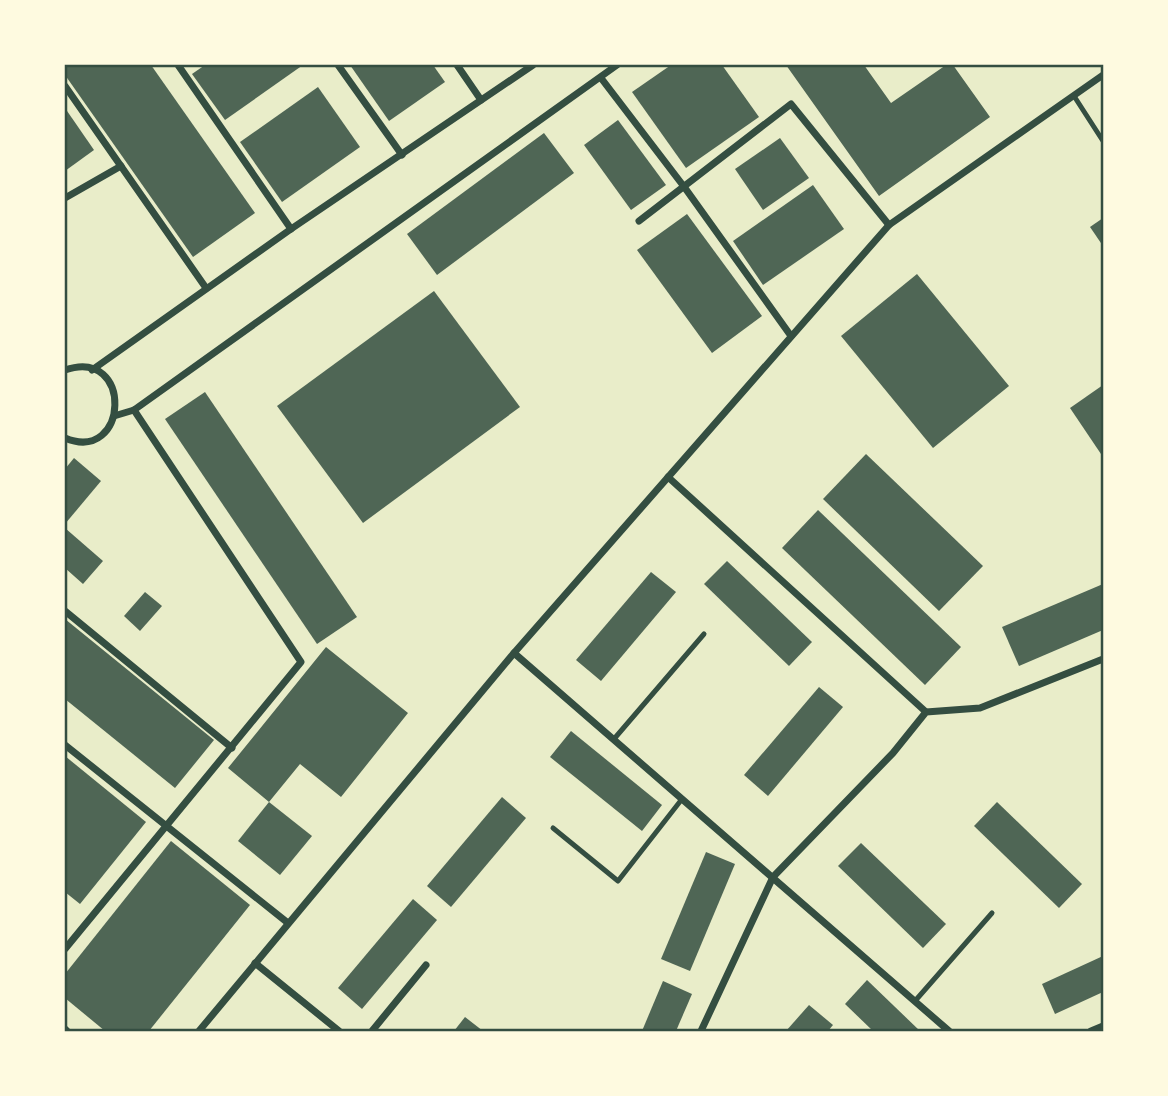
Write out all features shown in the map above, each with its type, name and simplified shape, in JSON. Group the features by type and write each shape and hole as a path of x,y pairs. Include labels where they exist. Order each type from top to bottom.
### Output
{"street":[{"path":"190,65 180,68 291,229"},
{"path":"338,65 402,155"},
{"path":"457,65 481,100"},
{"path":"92,369 291,229 533,65"},
{"path":"114,416 134,410 617,65"},
{"path":"199,1031 514,653 889,225 1103,75"},
{"path":"601,78 685,188 791,336"},
{"path":"65,86 206,288"},
{"path":"639,221 791,104 889,225"},
{"path":"65,198 121,166"},
{"path":"65,369 84,367 102,375 110,383 117,405 109,426 92,439 82,442 65,438"},
{"path":"65,949 301,662 134,410"},
{"path":"668,477 926,712 980,708 1103,659"},
{"path":"65,611 232,748"},
{"path":"514,653 949,1031"},
{"path":"701,1031 773,877 893,753 926,712"},
{"path":"65,745 288,923"},
{"path":"65,933 72,940"},
{"path":"255,963 339,1031"},
{"path":"372,1031 426,965"},
{"path":"1091,1031 1103,1026"}],"lane":[{"path":"1074,96 1103,141"},
{"path":"614,739 704,634"},
{"path":"553,828 618,881 682,799"},
{"path":"915,1001 992,913"}],"building":[{"path":"65,65 151,65 255,213 193,257 65,75"},
{"path":"205,65 303,65 225,120 192,74"},
{"path":"350,65 433,65 445,82 389,121"},
{"path":"671,65 722,65 759,117 686,168 632,92"},
{"path":"786,65 864,65 891,103 946,65 953,65 990,117 879,196"},
{"path":"318,87 360,147 282,202 240,142"},
{"path":"65,108 94,150 65,171"},
{"path":"618,120 666,185 631,210 584,145"},
{"path":"544,133 574,173 437,275 407,234"},
{"path":"780,138 809,178 763,210 735,169"},
{"path":"813,185 844,229 763,285 733,241"},
{"path":"687,214 762,316 712,353 637,250"},
{"path":"1103,218 1103,246 1090,227"},
{"path":"917,274 1009,386 933,448 841,336"},
{"path":"434,291 520,407 363,523 277,406"},
{"path":"1103,385 1103,457 1070,408"},
{"path":"205,392 357,617 317,644 165,419"},
{"path":"866,454 983,566 939,611 823,499"},
{"path":"74,458 101,481 65,524 65,469"},
{"path":"818,510 961,647 925,685 782,548"},
{"path":"65,528 103,561 83,584 65,568"},
{"path":"727,561 812,642 789,666 704,584"},
{"path":"651,572 676,592 601,681 576,660"},
{"path":"1103,584 1103,630 1019,666 1002,627"},
{"path":"145,592 162,606 140,631 124,616"},
{"path":"65,619 214,740 175,788 65,699"},
{"path":"326,647 408,713 341,797 300,764 269,802 228,768"},
{"path":"819,687 843,707 768,796 744,775"},
{"path":"571,731 662,805 642,831 550,757"},
{"path":"65,756 146,822 80,904 65,892"},
{"path":"502,797 526,818 451,907 427,886"},
{"path":"269,802 312,836 280,875 238,841"},
{"path":"997,802 1082,884 1059,908 974,826"},
{"path":"171,841 250,905 149,1031 105,1031 65,998 65,974"},
{"path":"861,843 946,924 923,948 838,866"},
{"path":"706,852 735,864 690,971 661,959"},
{"path":"413,899 437,920 362,1009 338,988"},
{"path":"1103,956 1103,992 1055,1014 1042,984"},
{"path":"867,980 920,1031 873,1031 845,1004"},
{"path":"663,981 692,994 676,1031 642,1031"},
{"path":"809,1005 833,1025 828,1031 786,1031"},
{"path":"465,1017 483,1031 454,1031"}]}
